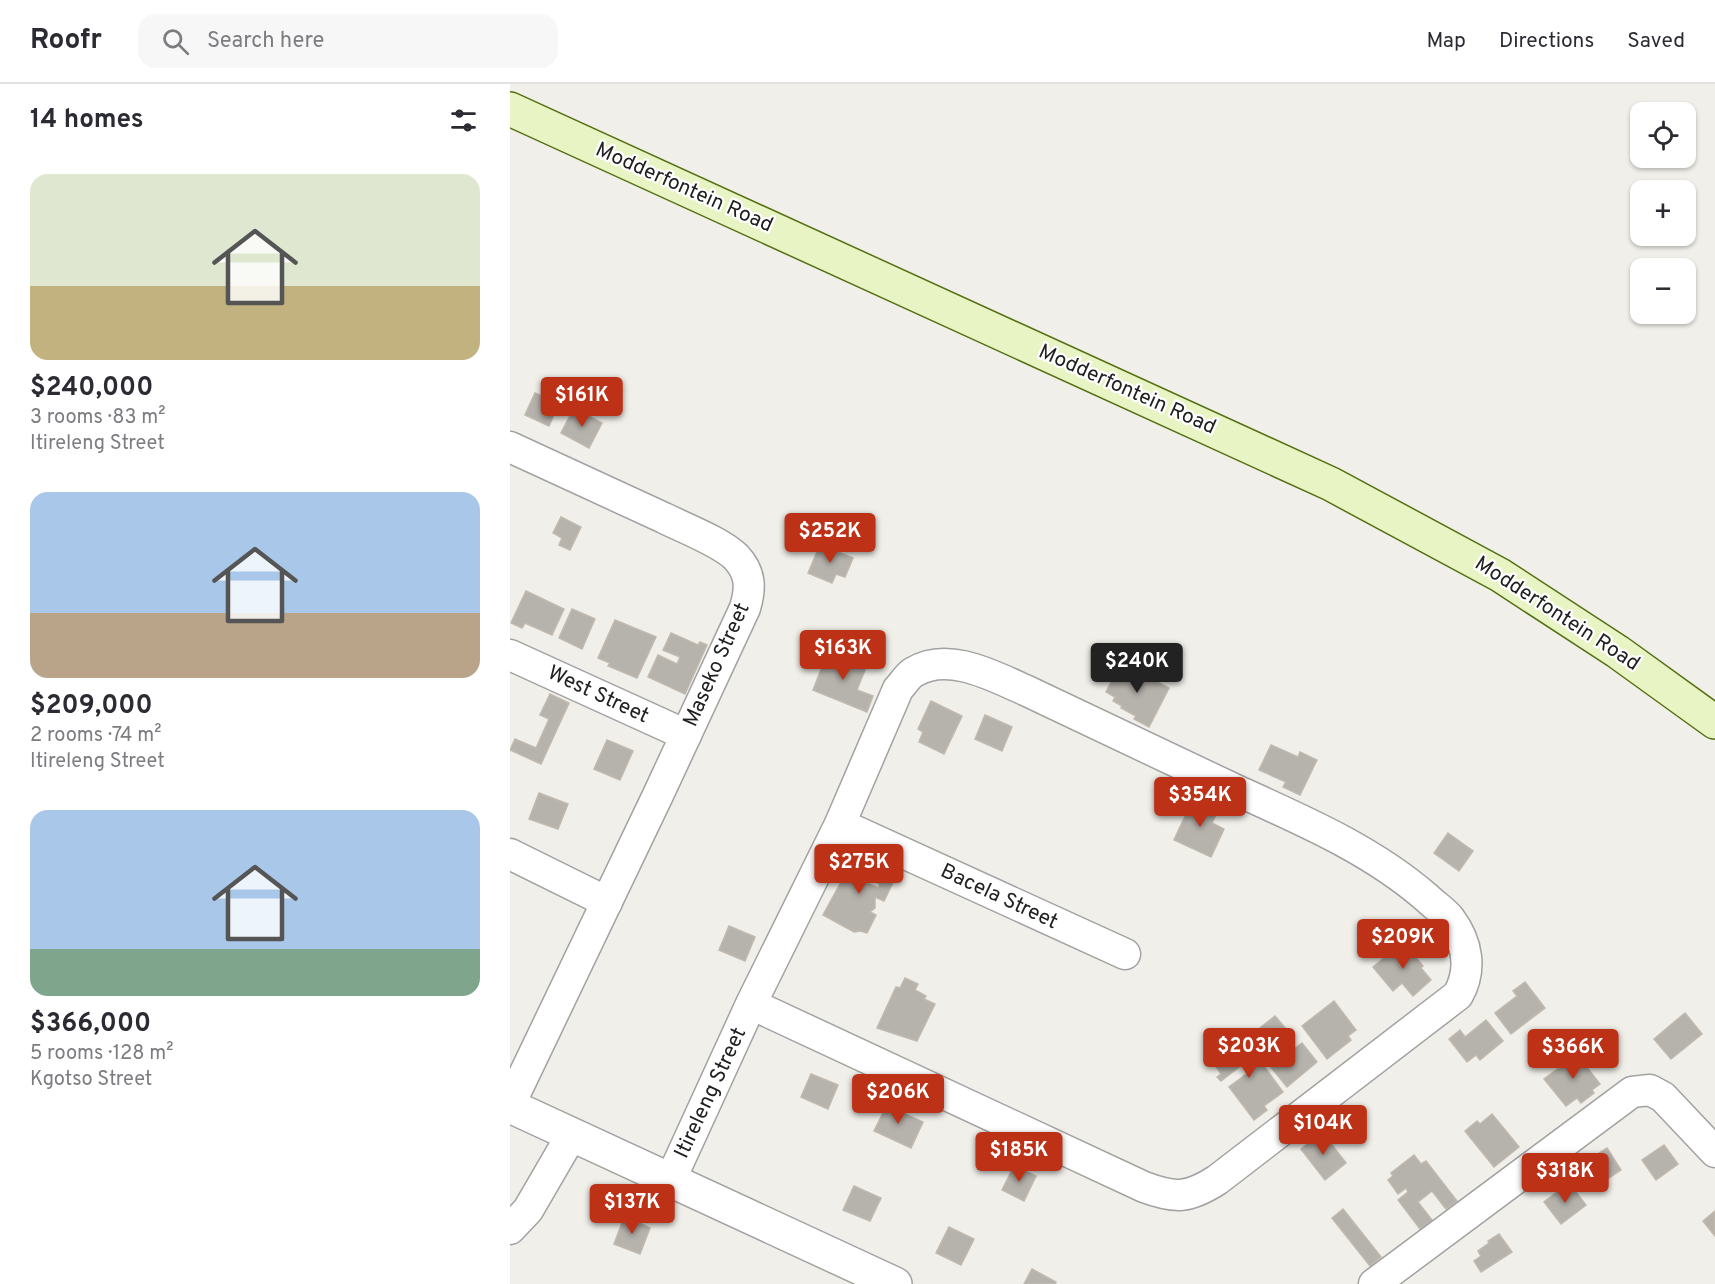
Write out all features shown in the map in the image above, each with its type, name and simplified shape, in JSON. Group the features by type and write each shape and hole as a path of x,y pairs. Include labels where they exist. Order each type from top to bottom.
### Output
{"main road":[{"name":"Modderfontein Road","path":"510,109 1331,484 1500,575 1618,652 1715,722"}],"street":[{"name":"Maseko Street","path":"510,447 702,536 736,556 750,581 750,592 745,608 510,1105"},
{"name":"West Street","path":"510,655 686,735"},
{"name":"Itireleng Street","path":"670,1181 751,1004 840,824 898,689 912,672 933,664 957,665 986,673 1025,690 1312,825 1370,855 1411,884 1450,919 1466,948 1467,969 1464,985 1458,995 1217,1180 1195,1193 1175,1196 1165,1195 1144,1187 751,1004"},
{"name":"Bacela Street","path":"840,824 1125,954"},
{"path":"510,854 607,902"},
{"path":"1374,1284 1632,1092 1650,1090 1663,1097 1675,1107 1715,1152"},
{"path":"510,1105 571,1136 895,1284"},
{"path":"510,1229 528,1210 571,1136"}],"building":[{"path":"535,393 559,403 549,426 525,415"},
{"path":"574,408 602,423 589,448 561,433"},
{"path":"561,517 581,527 570,550 559,545 562,538 553,533"},
{"path":"820,545 853,558 845,577 836,574 832,583 808,573"},
{"path":"526,591 564,609 552,635 525,623 522,628 511,623"},
{"path":"572,609 595,619 582,649 559,638"},
{"path":"615,620 656,637 637,678 608,666 610,663 598,658"},
{"path":"671,633 698,645 700,642 707,645 685,694 648,677 658,655 677,664 680,657 663,650"},
{"path":"829,649 867,665 857,690 873,696 867,712 813,690"},
{"path":"1121,663 1169,688 1149,727 1134,719 1136,716 1121,708 1122,706 1113,701 1115,697 1106,692"},
{"path":"550,694 569,703 541,764 510,750 515,739 536,748 549,719 540,715"},
{"path":"931,701 962,716 944,754 919,742 923,732 918,729"},
{"path":"985,715 1012,727 1002,751 975,739"},
{"path":"607,740 633,751 620,780 594,769"},
{"path":"1271,745 1298,757 1300,752 1317,760 1300,795 1283,787 1286,782 1259,770"},
{"path":"539,793 568,804 558,829 529,819"},
{"path":"1194,797 1219,809 1212,823 1224,829 1211,857 1174,840"},
{"path":"1448,833 1473,851 1459,871 1434,853"},
{"path":"853,853 897,874 884,901 875,897 875,908 870,912 876,915 867,933 854,932 823,915 846,873 878,888 880,884 843,868"},
{"path":"729,926 755,937 745,961 719,950"},
{"path":"1403,942 1423,966 1421,968 1431,980 1413,996 1402,983 1393,991 1373,967"},
{"path":"905,978 918,984 915,990 926,996 924,999 935,1004 917,1041 877,1028 896,987 900,988"},
{"path":"1525,982 1545,1008 1511,1034 1495,1013 1517,996 1513,991"},
{"path":"1334,1001 1356,1030 1348,1036 1351,1040 1327,1059 1302,1026"},
{"path":"1685,1013 1702,1034 1671,1059 1654,1039"},
{"path":"1275,1016 1286,1029 1271,1042 1284,1057 1302,1043 1317,1062 1287,1087 1247,1038"},
{"path":"1486,1020 1503,1041 1480,1060 1476,1055 1467,1062 1449,1039 1460,1030 1465,1037"},
{"path":"1244,1039 1283,1092 1264,1106 1267,1110 1254,1120 1229,1087 1249,1072 1243,1064 1221,1081 1217,1077 1221,1074 1213,1062"},
{"path":"1572,1048 1600,1084 1592,1090 1594,1093 1581,1103 1577,1098 1566,1106 1544,1079 1567,1062 1562,1056"},
{"path":"811,1074 838,1085 828,1109 801,1097"},
{"path":"891,1097 901,1102 897,1110 923,1122 911,1148 874,1131"},
{"path":"1492,1114 1519,1147 1494,1167 1465,1131 1477,1121 1480,1124"},
{"path":"1322,1132 1346,1163 1325,1180 1301,1149"},
{"path":"1664,1145 1678,1164 1656,1180 1642,1160"},
{"path":"1607,1148 1621,1170 1598,1185 1584,1163"},
{"path":"1414,1155 1421,1164 1426,1161 1457,1201 1446,1209 1432,1191 1418,1202 1432,1220 1420,1229 1398,1200 1408,1192 1406,1188 1398,1194 1388,1180 1393,1176 1391,1173"},
{"path":"1014,1166 1036,1176 1024,1201 1002,1190"},
{"path":"1569,1183 1586,1205 1561,1224 1544,1202"},
{"path":"854,1186 881,1198 870,1221 843,1210"},
{"path":"1343,1209 1381,1257 1370,1266 1332,1218"},
{"path":"1715,1211 1715,1236 1703,1221"},
{"path":"625,1215 640,1220 639,1223 650,1228 640,1254 614,1244"},
{"path":"949,1227 974,1239 961,1265 936,1253"},
{"path":"1499,1234 1512,1252 1481,1272 1474,1261 1481,1256 1478,1251"},
{"path":"1032,1269 1056,1282 1055,1284 1024,1284"}]}
